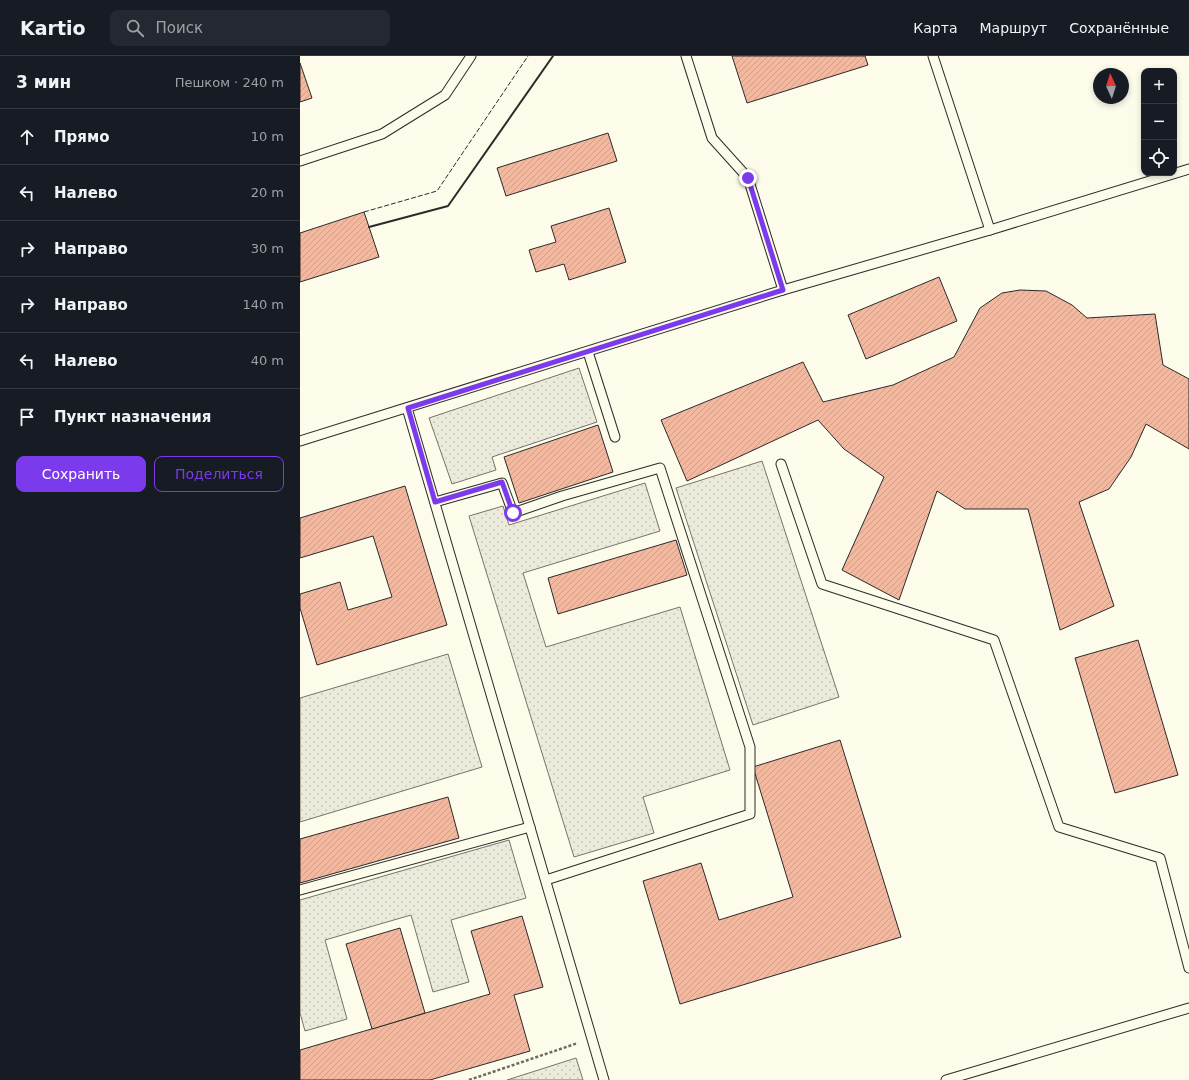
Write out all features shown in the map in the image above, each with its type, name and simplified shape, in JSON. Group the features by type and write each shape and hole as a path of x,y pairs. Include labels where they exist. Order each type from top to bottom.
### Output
{"lane":[{"path":"300,161 382,134 445,95 471,56"},
{"path":"686,56 712,138 748,178 783,290"},
{"path":"933,56 990,230"},
{"path":"300,441 783,290 990,230 1189,169"},
{"path":"588,352 615,438"},
{"path":"408,408 604,1080"},
{"path":"781,464 822,584 994,640 1059,827 1160,858 1189,968"},
{"path":"435,502 502,482 513,513 562,496 660,468 750,747 750,814 546,880"},
{"path":"300,890 530,827"},
{"path":"946,1080 1189,1008"}],"path":[{"path":"468,1080 592,1038"}],"shaded area":[{"path":"579,368 597,422 492,457 496,470 452,484 429,418"},
{"path":"762,461 839,697 753,725 676,488"},
{"path":"645,483 660,531 523,573 546,647 680,607 730,770 643,797 654,833 574,857 469,516 503,506 509,525"},
{"path":"448,654 482,767 300,822 300,698"},
{"path":"509,840 526,898 451,920 469,982 433,992 411,915 325,940 347,1019 305,1031 300,1013 300,900"},
{"path":"576,1058 583,1080 507,1080"}],"building":[{"path":"732,56 865,56 868,65 747,103"},
{"path":"300,63 312,98 300,102"},
{"path":"608,133 617,161 506,196 497,168"},
{"path":"609,208 626,262 569,280 564,264 536,272 529,250 556,242 551,226"},
{"path":"364,212 379,257 300,282 300,233"},
{"path":"939,277 957,321 866,359 848,315"},
{"path":"1020,290 1046,291 1072,305 1087,318 1155,314 1163,365 1189,379 1189,449 1146,424 1131,457 1109,489 1079,502 1114,606 1060,630 1028,509 965,509 937,491 899,600 842,570 884,477 844,449 818,420 687,481 661,420 803,362 823,402 893,385 954,357 980,308 1002,293"},
{"path":"598,425 613,472 519,503 504,457"},
{"path":"405,486 447,625 317,665 300,608 300,594 340,582 348,610 392,597 373,536 300,558 300,518"},
{"path":"676,540 687,575 558,614 548,578"},
{"path":"1138,640 1178,775 1115,793 1075,658"},
{"path":"840,740 901,937 680,1004 643,881 701,863 719,920 793,897 753,767"},
{"path":"448,797 459,838 300,883 300,839"},
{"path":"522,916 543,987 514,995 530,1051 430,1080 300,1080 300,1050 490,994 471,931"},
{"path":"400,928 425,1013 372,1029 346,944"}],"fence":[{"path":"364,212 437,191 528,56"}],"wall":[{"path":"369,227 448,206 553,56"}],"route":[{"path":"513,513 502,482 435,502 408,408 783,290 748,178"}]}
